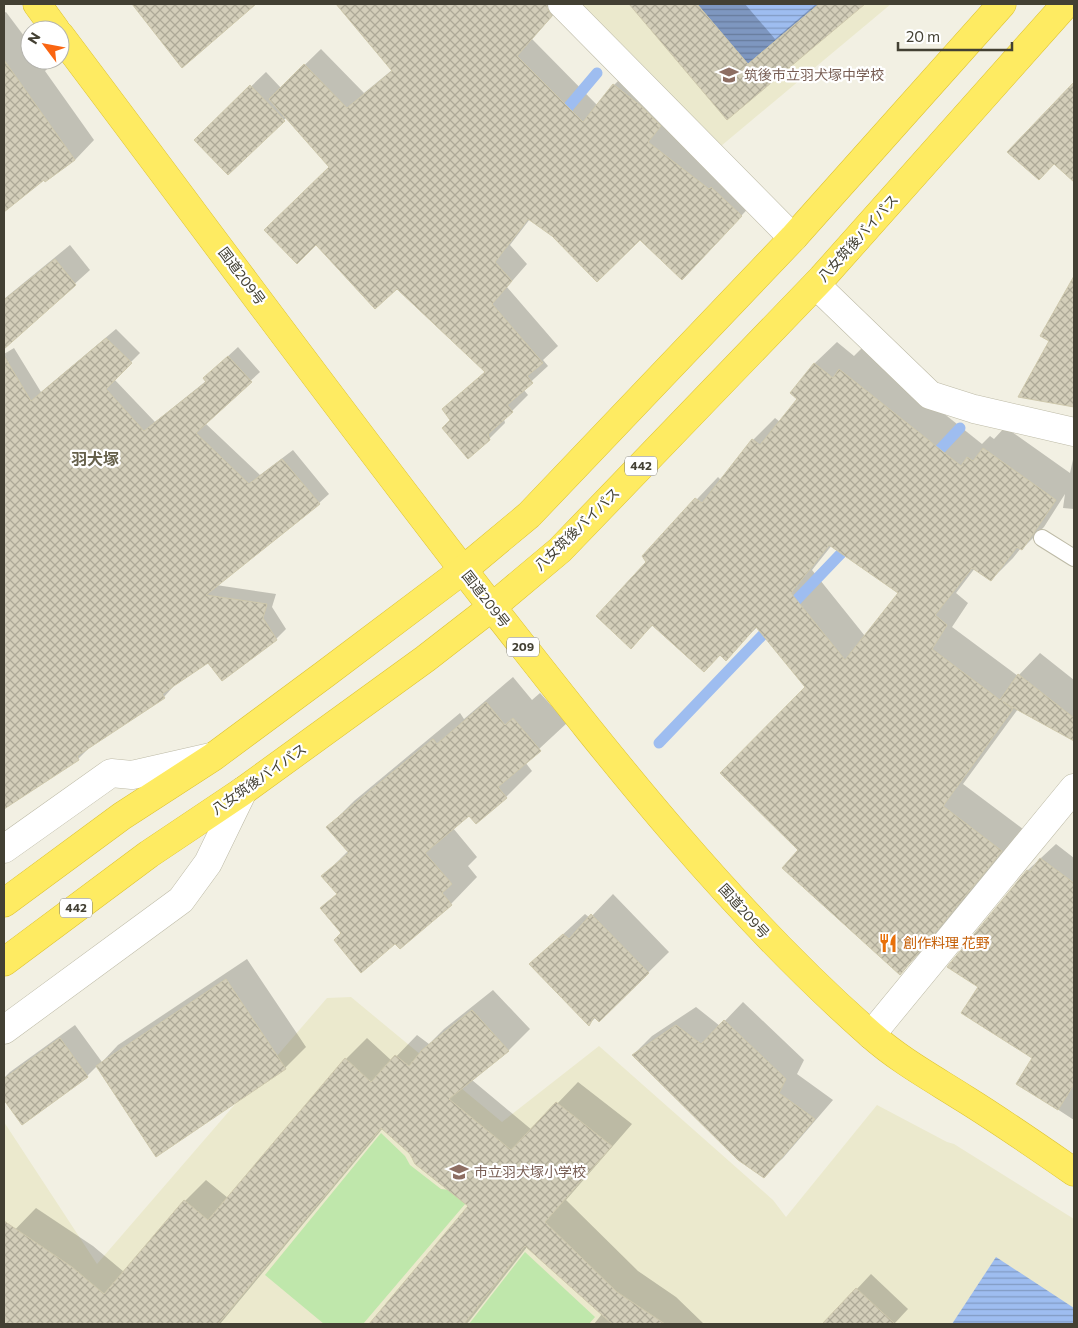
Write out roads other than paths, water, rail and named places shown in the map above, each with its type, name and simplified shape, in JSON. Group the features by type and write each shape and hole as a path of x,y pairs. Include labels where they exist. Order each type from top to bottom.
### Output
{"highway":[{"path":"36,4 48,20"},
{"path":"4,903 122,816 213,757 463,570 529,515 793,238 1002,4"},
{"name":"八女筑後バイパス","path":"4,962 149,854 243,792 425,659 492,607 560,550 816,285 1066,4"},
{"name":"国道209号","path":"70,48 463,570 548,679 679,839 767,936 871,1035 913,1068 966,1099 1074,1172"}],"street":[{"path":"562,4 793,238"},
{"path":"816,285 930,395 974,409 1074,432"},
{"path":"4,849 110,773 132,775 213,757"},
{"path":"871,1035 1074,788"},
{"path":"4,1030 181,900 208,863 243,792"}],"lane":[{"path":"1042,538 1074,558"}],"water":[{"path":"697,4 819,4 748,64"},
{"path":"996,1257 1074,1308 1074,1324 952,1324"}],"waterway":[{"path":"559,118 597,73"},
{"path":"931,459 960,428"},
{"path":"786,611 851,543"},
{"path":"659,743 773,624"}],"place":[{"name":"筑後市立羽犬塚中学校","path":"729,75"},
{"name":"創作料理 花野","path":"888,943"},
{"name":"市立羽犬塚小学校","path":"459,1172"}],"district":[{"name":"羽犬塚","path":"95,459"}]}
